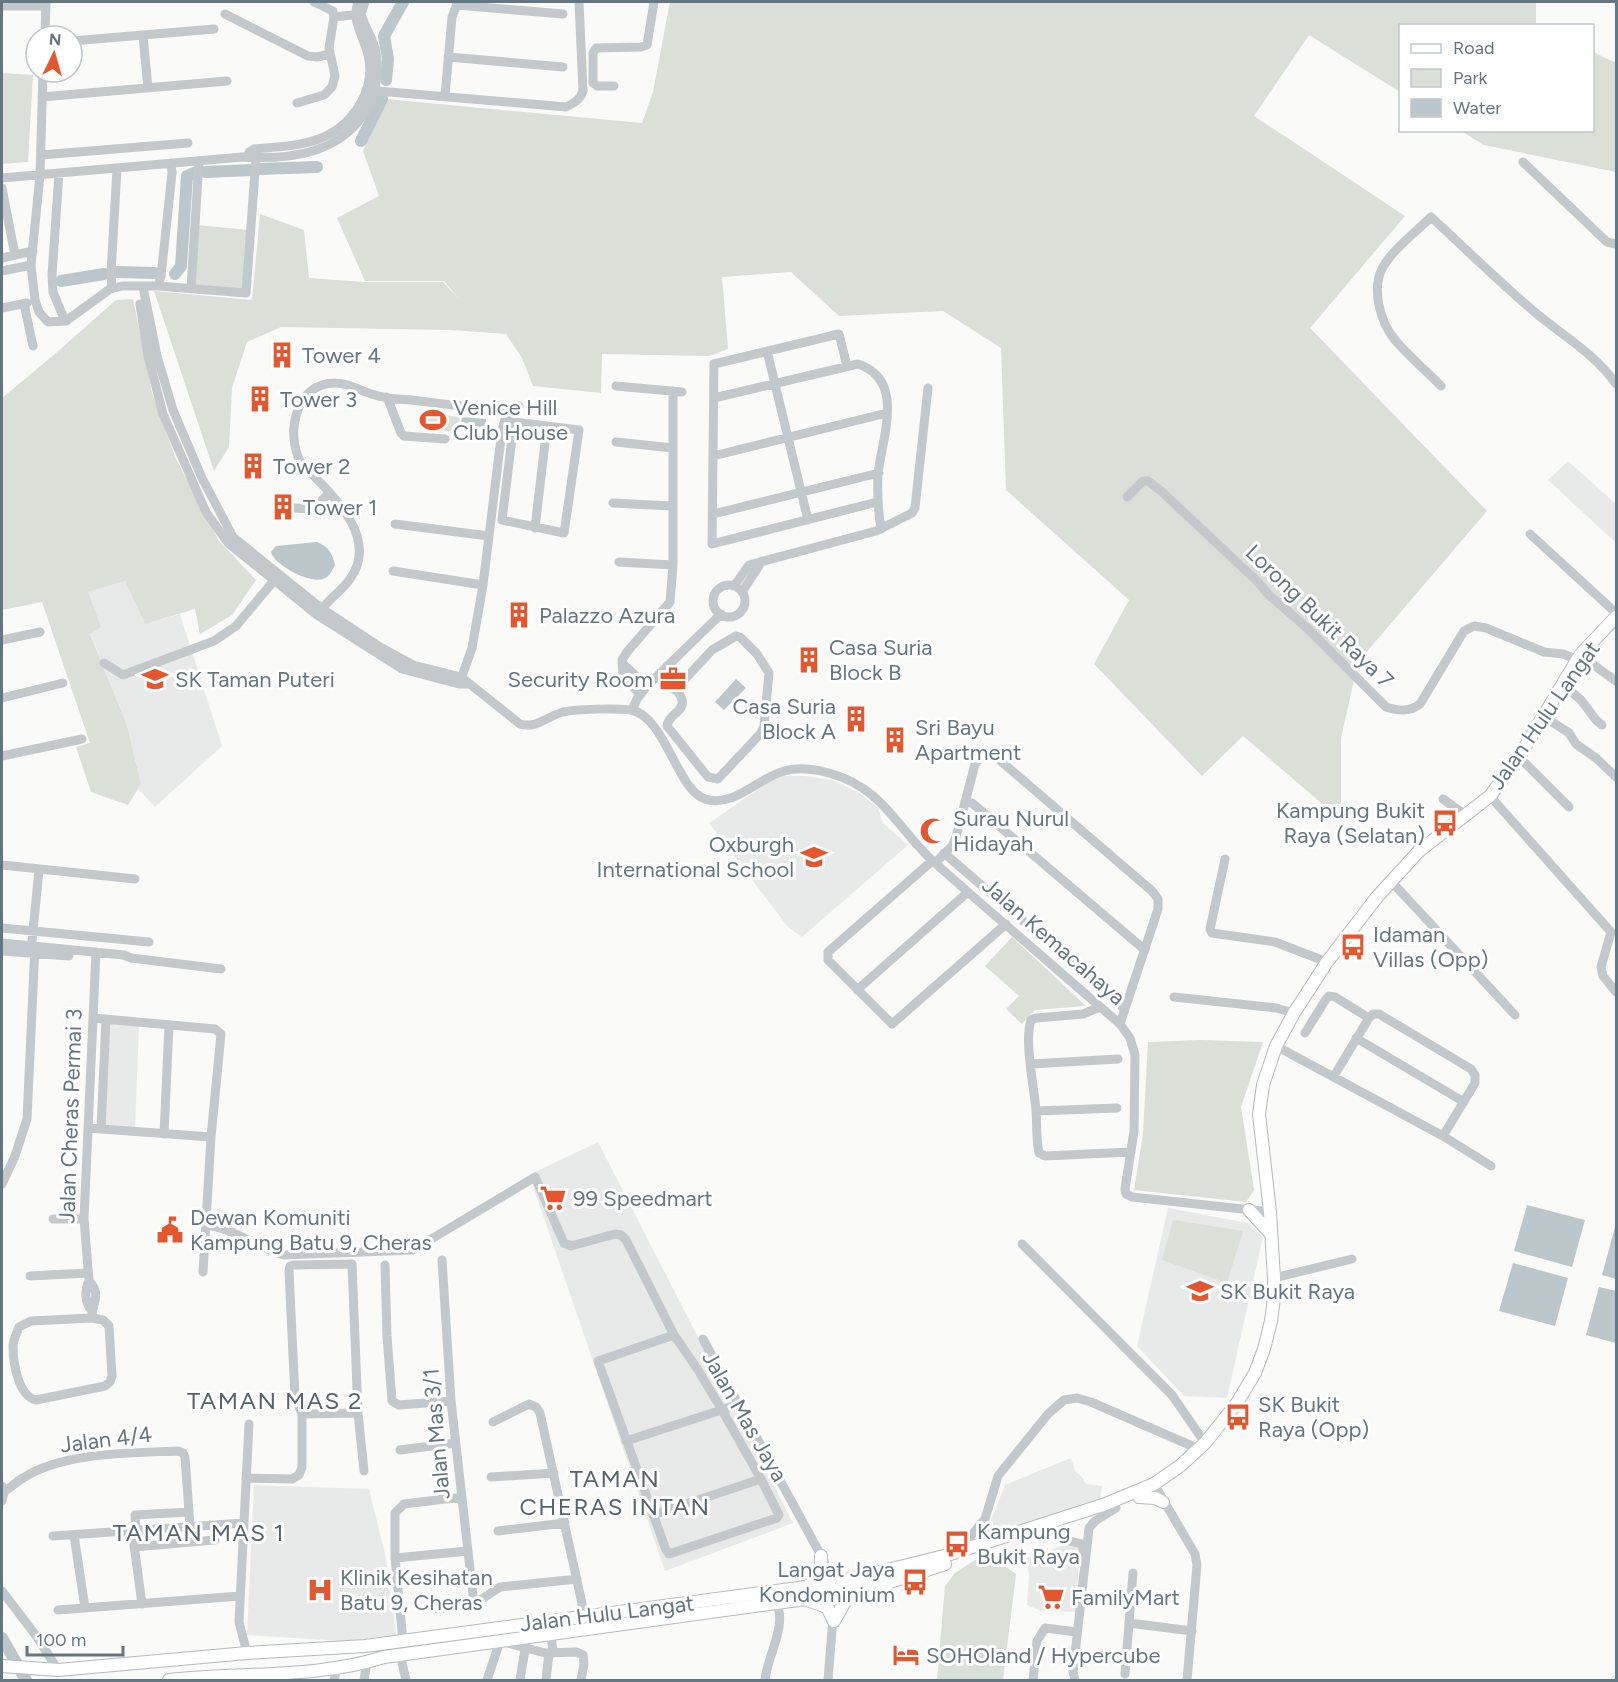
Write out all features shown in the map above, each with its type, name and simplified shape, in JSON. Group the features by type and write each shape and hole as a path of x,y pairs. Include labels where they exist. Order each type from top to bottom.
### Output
{"main road":[{"name":"Jalan Hulu Langat","path":"855,1584 1082,1513 1154,1484 1180,1466 1202,1446 1236,1403 1262,1357 1271,1321 1274,1278 1270,1212 1259,1114 1263,1085 1276,1046 1327,962 1391,881 1419,851 1490,796 1519,757 1579,658 1617,615"},
{"path":"1249,1210 1271,1234"},
{"name":"Jalan Hulu Langat","path":"4,1669 39,1669 53,1674 247,1653 343,1648 585,1617 806,1593 855,1584 890,1582 1116,1509 1140,1497 1154,1484"},
{"path":"1140,1497 1155,1498 1163,1502"},
{"path":"823,1559 839,1577 855,1584 834,1622"},
{"path":"823,1559 819,1577 806,1593 827,1607 834,1622"},
{"name":"Jalan Hulu Langat","path":"169,1680 206,1676 336,1674 367,1662 400,1654 776,1603 806,1593"}],"street":[{"path":"297,104 324,95 332,87 335,76 329,45 333,11 314,2"},
{"path":"2,178 242,158 288,146 316,146 345,124 371,90 369,56 357,26 358,2"},
{"path":"358,14 365,2"},
{"path":"371,90 570,105 581,97 583,91 579,2"},
{"path":"614,86 597,86 593,83 593,53 596,48 647,45 654,2"},
{"path":"445,96 452,17 457,3 563,14"},
{"path":"2,6 46,4 45,24"},
{"path":"225,14 308,56 317,57 330,54"},
{"path":"334,17 358,14"},
{"path":"84,40 214,29"},
{"path":"143,36 148,88"},
{"path":"448,57 563,67"},
{"path":"42,97 227,81"},
{"path":"43,84 40,175 31,265 35,300 39,312 48,322 64,321 112,289 122,286 158,286 246,293 255,154"},
{"path":"41,155 188,143"},
{"path":"191,289 199,161"},
{"path":"1523,162 1607,242 1617,244"},
{"path":"158,286 171,185 171,163"},
{"path":"112,289 117,169"},
{"path":"59,173 52,275 53,292 64,321"},
{"path":"2,188 15,255"},
{"path":"1441,386 1394,338 1378,300 1377,281 1384,266 1431,217 1538,315 1583,348 1607,370 1617,384"},
{"path":"2,258 33,251"},
{"path":"2,271 31,265"},
{"path":"140,287 148,356 163,414 206,512 228,543 319,612 380,647 413,665 463,682 520,724 527,726 562,712 632,710 647,686 720,614"},
{"path":"140,287 173,410 202,478 233,537 276,578"},
{"path":"2,308 35,300"},
{"path":"24,304 33,346"},
{"path":"847,366 839,334 714,364 712,544 877,502"},
{"path":"767,351 808,520"},
{"path":"714,398 858,364 876,373 883,382 888,406 877,502 881,530"},
{"path":"319,612 350,579 357,563 359,549 357,535 348,515 301,463 296,453 293,441 295,424 303,399 309,392 322,385 336,383 350,385 376,396 507,413 519,406"},
{"path":"616,386 677,392 673,448 673,565 669,602 627,652 622,663 622,677 640,694"},
{"path":"734,586 749,565 881,530 912,513 915,508 928,388"},
{"path":"387,397 404,436 445,439"},
{"path":"507,413 514,422 502,520 564,533 579,430 514,422"},
{"path":"463,682 472,648 483,585 502,430 507,413"},
{"path":"713,456 887,413"},
{"path":"535,528 547,426"},
{"path":"616,442 673,448"},
{"path":"713,514 879,473"},
{"name":"Lorong Bukit Raya 7","path":"1127,498 1143,481 1148,481 1161,491 1269,595 1308,629 1386,707 1406,710 1414,709 1420,704 1464,631 1474,626 1486,628 1544,652 1579,658"},
{"path":"294,508 314,507 329,493"},
{"path":"614,502 672,506"},
{"path":"395,524 489,536"},
{"path":"1530,534 1617,615"},
{"path":"742,592 762,561"},
{"path":"619,562 673,565"},
{"path":"393,570 483,585"},
{"path":"104,663 123,675 214,641 236,626 276,578"},
{"path":"724,586 734,586 742,592 745,602 740,612 731,616 720,614 714,606 716,592 724,586"},
{"path":"2,640 40,632"},
{"path":"659,675 683,700 681,708 667,721 666,726 708,777 718,779 761,733 764,726 769,673 757,654 740,637 735,636 712,650 675,690"},
{"path":"1579,658 1617,681"},
{"path":"622,663 647,686"},
{"path":"668,666 684,680"},
{"path":"2,698 63,683"},
{"path":"1562,684 1581,700 1602,725"},
{"name":"Jalan Kemacahaya","path":"632,710 645,718 654,728 689,785 704,799 734,797 773,775 787,770 828,773 851,781 876,797 934,862 1120,1024 1130,1038 1135,1054 1134,1131 1126,1194 1132,1197 1270,1212"},
{"path":"1543,716 1569,733 1576,744 1617,777"},
{"path":"2,756 82,739"},
{"path":"1006,924 892,1024 828,960 828,952 952,846 975,764 981,757 988,755 996,757 1152,891 1158,899 1158,909 1120,1024"},
{"path":"1519,757 1569,807"},
{"path":"1490,796 1614,931 1601,967 1603,976 1617,992"},
{"path":"1443,799 1464,814"},
{"path":"964,801 972,803 1144,950"},
{"path":"944,853 1125,1009"},
{"path":"1226,859 1210,928 1212,933 1275,942 1327,962"},
{"path":"2,865 135,879"},
{"path":"2,1184 15,1156 27,1119 33,930 39,870"},
{"path":"1391,881 1515,1016"},
{"path":"857,990 968,892"},
{"path":"2,928 149,942"},
{"path":"2,943 33,950"},
{"path":"2,951 33,950 124,955 131,958 221,969"},
{"name":"Jalan Cheras Permai 3","path":"92,1314 96,1299 95,1290 88,1277 84,1218 96,955"},
{"path":"1305,1034 1329,996 1335,997 1369,1018"},
{"path":"1174,997 1276,1008 1294,1013"},
{"path":"1100,1007 1083,1014 1031,1020 1029,1043 1039,1153 1045,1156 1131,1152"},
{"path":"1334,1076 1369,1018 1373,1014 1379,1014 1471,1070 1475,1076 1475,1083 1443,1136"},
{"path":"93,1018 215,1029 221,1034 211,1137 203,1272"},
{"path":"101,1129 106,1019"},
{"path":"164,1134 169,1024"},
{"path":"1356,1038 1464,1102"},
{"path":"1276,1046 1443,1136 1491,1166"},
{"path":"1031,1064 1118,1059"},
{"path":"1036,1112 1118,1108"},
{"path":"88,1128 211,1137"},
{"path":"198,1148 199,1136"},
{"name":"Jalan Mas Jaya","path":"206,1225 222,1226 270,1251 284,1255 413,1250 536,1176 564,1243 571,1246 615,1234 621,1235 626,1240 674,1335 722,1410 779,1515 777,1518 669,1554 653,1515"},
{"path":"53,1219 84,1218"},
{"path":"1022,1244 1172,1395 1202,1446"},
{"path":"1274,1278 1352,1259"},
{"name":"Jalan Mas 3/1","path":"442,1260 451,1401 474,1604"},
{"path":"246,1478 292,1479 299,1474 302,1467 302,1414 295,1397 290,1266 351,1264 358,1413 364,1471"},
{"path":"385,1264 392,1401 399,1405 451,1401"},
{"path":"30,1275 88,1277"},
{"path":"92,1314 109,1326 112,1377 110,1382 105,1386 36,1400 26,1396 17,1376 13,1344 19,1327 32,1321 92,1314"},
{"path":"674,1335 598,1361 653,1515 761,1479"},
{"path":"703,1339 823,1559 832,1588 834,1622 828,1680"},
{"path":"966,1550 969,1538 985,1519 998,1476 1048,1414 1064,1400 1077,1398 1091,1402 1202,1446"},
{"path":"492,1422 529,1404 536,1407 540,1413 585,1617"},
{"path":"626,1441 740,1404"},
{"path":"302,1414 358,1413"},
{"path":"247,1653 239,1622 249,1424"},
{"path":"400,1450 456,1443"},
{"name":"Jalan 4/4","path":"2,1493 24,1478 58,1464 103,1455 178,1451 183,1453 189,1512"},
{"path":"491,1477 554,1473"},
{"path":"1154,1484 1195,1554 1197,1566 1187,1680"},
{"path":"403,1641 395,1558 395,1513 404,1504 462,1497"},
{"path":"1075,1680 1073,1672 1089,1528 1095,1521 1116,1509"},
{"path":"142,1604 134,1546 135,1515 189,1512 190,1526"},
{"path":"52,1536 244,1523"},
{"path":"498,1531 565,1523"},
{"path":"134,1546 215,1540 216,1525"},
{"path":"74,1535 85,1608"},
{"path":"1070,1541 1082,1544 1085,1559"},
{"path":"395,1558 468,1551"},
{"path":"1125,1674 1133,1573"},
{"path":"437,1609 474,1604 500,1587 577,1579"},
{"path":"2,1591 37,1637 53,1674"},
{"path":"58,1610 240,1600"},
{"path":"765,1680 766,1667 782,1620 781,1611 776,1603"},
{"path":"1129,1623 1192,1630"},
{"path":"1033,1680 1037,1641 1045,1628 1077,1632"},
{"path":"546,1680 551,1653 551,1634"},
{"path":"487,1680 500,1641 525,1649 551,1653 576,1652 583,1655 581,1680"},
{"path":"520,1680 525,1649"},
{"path":"400,1654 406,1680"},
{"path":"364,1680 367,1662"}],"shaded area":[{"path":"1568,461 1616,504 1616,543 1548,480"},
{"name":"SK Taman Puteri","path":"125,581 145,624 180,614 222,746 155,807 138,789 141,784 127,725 90,633 88,592"},
{"name":"Oxburgh International School","path":"776,777 832,780 859,793 878,808 883,823 908,845 802,937 788,927 709,823"},
{"path":"108,1021 139,1024 135,1129 104,1127"},
{"path":"598,1142 793,1523 665,1571 534,1189 531,1174"},
{"name":"SK Bukit Raya","path":"1168,1208 1248,1223 1263,1237 1227,1398 1184,1396 1137,1346"},
{"path":"1071,1458 1075,1471 1086,1484 1102,1486 1100,1500 988,1537 983,1528 990,1523 1005,1485"},
{"name":"Klinik Kesihatan Batu 9, Cheras","path":"254,1485 369,1489 386,1558 396,1635 344,1641 247,1635"},
{"path":"1080,1540 1076,1612 1041,1611 1027,1605 1029,1575 1026,1558"}],"green space":[{"path":"670,2 1536,2 1536,24 1399,24 1399,91 1309,35 1254,116 1405,216 1310,328 1487,511 1358,662 1341,738 1341,820 1243,736 1202,776 1094,664 1129,600 1006,490 1001,348 943,311 839,316 791,272 722,277 728,349 709,356 602,354 601,393 533,386 522,358 506,334 451,330 281,327 247,342 232,388 229,447 214,471 154,291 252,300 260,214 304,230 309,278 364,282 443,282 460,300 444,281 365,281 337,218 379,196 363,151 386,99 642,123 653,92"},
{"path":"1594,52 1616,63 1616,172 1484,145 1463,132 1594,132"},
{"path":"2,73 24,74 24,84 32,84 28,162 2,164"},
{"path":"197,225 249,230 245,291 193,287"},
{"path":"133,299 152,393 176,459 219,541 256,580 232,615 200,634 195,609 145,624 125,581 88,592 101,627 90,634 127,725 141,784 128,805 91,792 76,747 90,743 42,602 2,610 2,398 116,300"},
{"path":"426,413 460,417 458,432 424,429"},
{"path":"1012,937 1086,1006 1035,1010 1022,1024 1006,1009 1019,996 985,966"},
{"path":"1201,1040 1263,1042 1241,1107 1254,1190 1246,1202 1134,1190 1143,1134 1148,1042"},
{"path":"1173,1220 1243,1231 1227,1283 1162,1260"},
{"path":"975,1560 1005,1566 1016,1574 1003,1680 937,1680 945,1586 955,1573"}],"water":[{"path":"462,417 486,419 486,428 475,427 474,432 466,431 467,425 461,424"},
{"path":"317,542 329,551 335,565 329,575 323,579 310,579 285,568 271,552 276,546"},
{"path":"736,679 746,688 724,710 715,702"},
{"path":"1527,1205 1585,1220 1572,1267 1514,1251"},
{"path":"1616,1227 1616,1279 1602,1275"},
{"path":"1513,1263 1568,1278 1555,1326 1499,1311"},
{"path":"1599,1287 1616,1291 1616,1343 1586,1335"}],"waterway":[{"path":"386,80 388,59 384,36 403,2"},
{"path":"361,141 382,99"},
{"path":"259,169 317,167"},
{"path":"206,172 252,170"},
{"path":"175,274 181,266 187,176 194,173"},
{"path":"116,272 154,273"},
{"path":"61,281 104,274"},
{"path":"2,1638 26,1680"}],"place":[{"name":"Tower 4","path":"282,355"},
{"name":"Tower 3","path":"260,399"},
{"name":"Venice Hill Club House","path":"433,420"},
{"name":"Tower 2","path":"253,466"},
{"name":"Tower 1","path":"283,507"},
{"name":"Palazzo Azura","path":"519,615"},
{"name":"Casa Suria Block B","path":"809,660"},
{"name":"SK Taman Puteri","path":"155,679"},
{"name":"Security Room","path":"673,679"},
{"name":"Casa Suria Block A","path":"856,719"},
{"name":"Sri Bayu Apartment","path":"895,740"},
{"name":"Kampung Bukit Raya (Selatan)","path":"1445,823"},
{"name":"Surau Nurul Hidayah","path":"933,831"},
{"name":"Oxburgh International School","path":"814,857"},
{"name":"Idaman Villas (Opp)","path":"1353,947"},
{"name":"99 Speedmart","path":"553,1198"},
{"name":"Dewan Komuniti Kampung Batu 9, Cheras","path":"170,1230"},
{"name":"SK Bukit Raya","path":"1200,1291"},
{"name":"SK Bukit Raya (Opp)","path":"1238,1417"},
{"name":"Kampung Bukit Raya","path":"957,1544"},
{"name":"Langat Jaya Kondominium","path":"915,1582"},
{"name":"Klinik Kesihatan Batu 9, Cheras","path":"320,1590"},
{"name":"FamilyMart","path":"1051,1597"},
{"name":"SOHOland / Hypercube","path":"906,1655"}],"district":[{"name":"TAMAN MAS 2","path":"275,1401"},
{"name":"TAMAN CHERAS INTAN","path":"615,1493"},
{"name":"TAMAN MAS 1","path":"199,1533"}]}
